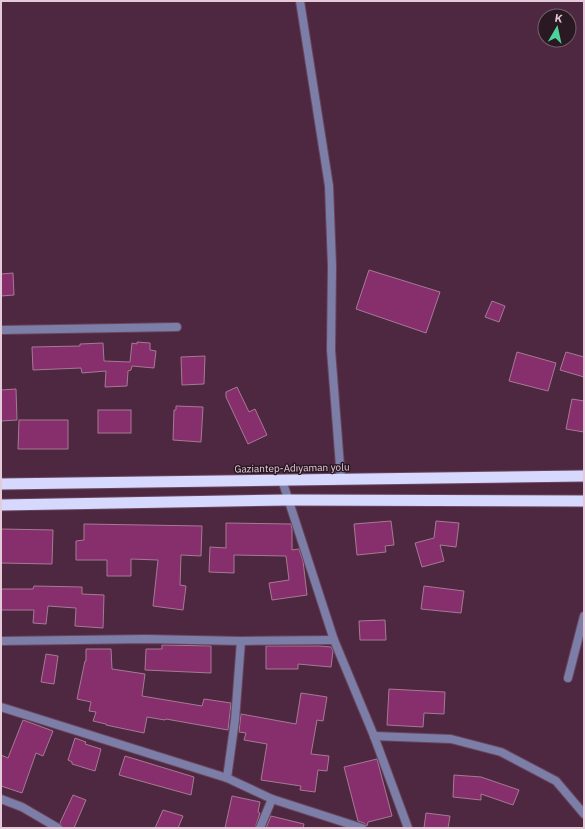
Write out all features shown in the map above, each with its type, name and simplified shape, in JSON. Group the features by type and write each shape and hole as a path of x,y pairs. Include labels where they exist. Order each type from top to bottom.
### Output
{"highway":[{"name":"Gaziantep-Adıyaman yolu","path":"1,484 584,476"},
{"path":"1,505 288,500 584,501"}],"street":[{"path":"300,1 329,186 332,266 331,350 341,479"},
{"path":"1,330 177,327"},
{"path":"282,480 334,640 374,736 408,828"},
{"path":"568,678 584,616"},
{"path":"1,641 146,639 241,641 334,640"},
{"path":"227,778 235,720 241,641"},
{"path":"1,707 227,778 272,799 362,828"},
{"path":"374,736 451,739 501,752 556,781 584,814"},
{"path":"1,799 22,807 58,828"},
{"path":"260,828 272,799"}],"building":[{"path":"369,270 440,292 426,333 356,309"},
{"path":"13,273 14,295 1,296 1,274"},
{"path":"492,301 505,306 499,322 485,317"},
{"path":"137,342 150,343 150,350 156,351 154,368 132,366 131,370 128,371 127,386 105,387 106,371 82,373 81,368 33,370 32,347 80,346 80,344 103,343 104,361 130,362 132,343 137,344"},
{"path":"517,352 556,363 548,391 509,381"},
{"path":"566,352 584,357 584,377 560,370"},
{"path":"205,356 204,384 182,385 181,357"},
{"path":"237,387 249,412 255,409 267,435 248,444 226,397 226,392"},
{"path":"16,389 17,420 1,421 1,390"},
{"path":"572,399 584,401 584,432 566,429"},
{"path":"176,406 203,407 201,442 173,440 174,410 176,410"},
{"path":"98,410 131,410 131,433 98,433"},
{"path":"19,420 68,420 68,449 18,449"},
{"path":"391,521 394,545 385,546 386,552 357,555 354,524"},
{"path":"436,521 459,523 456,547 440,545 444,561 422,567 415,543 434,538"},
{"path":"226,523 291,524 292,550 299,549 303,561 307,595 272,600 269,583 289,580 286,556 234,555 234,573 209,572 210,547 226,548"},
{"path":"84,524 202,526 201,556 181,555 180,585 186,586 183,610 153,606 158,560 131,559 131,576 107,576 107,560 76,560 76,541 84,540"},
{"path":"1,529 53,530 52,564 1,563"},
{"path":"34,586 82,587 82,594 104,595 103,628 75,626 76,608 48,606 46,624 33,623 34,610 1,610 1,589 33,589"},
{"path":"424,586 464,591 461,613 421,609"},
{"path":"385,620 386,640 360,640 359,621"},
{"path":"162,645 211,646 211,673 145,670 146,649 162,649"},
{"path":"266,646 331,647 333,651 331,667 298,664 298,669 266,669"},
{"path":"86,649 111,649 112,669 145,674 142,696 202,706 204,699 231,703 228,730 147,717 144,733 93,721 96,712 89,711 91,702 77,699 86,661"},
{"path":"46,654 58,656 54,684 41,682"},
{"path":"389,689 445,692 444,714 424,713 423,727 387,725"},
{"path":"301,693 327,697 323,721 317,720 311,754 329,756 327,771 318,770 315,792 300,790 301,786 261,780 267,744 244,740 246,733 239,732 241,714 296,724"},
{"path":"23,720 53,731 43,756 36,753 22,793 1,786 1,755 8,758"},
{"path":"75,738 86,742 85,744 101,749 95,771 72,764 72,762 68,760"},
{"path":"125,756 194,777 191,795 119,775"},
{"path":"377,759 392,816 368,822 367,826 358,821 344,767"},
{"path":"454,775 481,777 519,790 513,805 481,794 481,800 453,797"},
{"path":"73,795 86,800 74,828 63,828 60,823"},
{"path":"232,796 260,802 258,812 260,813 255,828 225,828"},
{"path":"163,810 183,816 178,828 155,828"},
{"path":"426,813 450,816 448,828 424,828"},
{"path":"271,816 304,824 303,828 266,828"}]}
